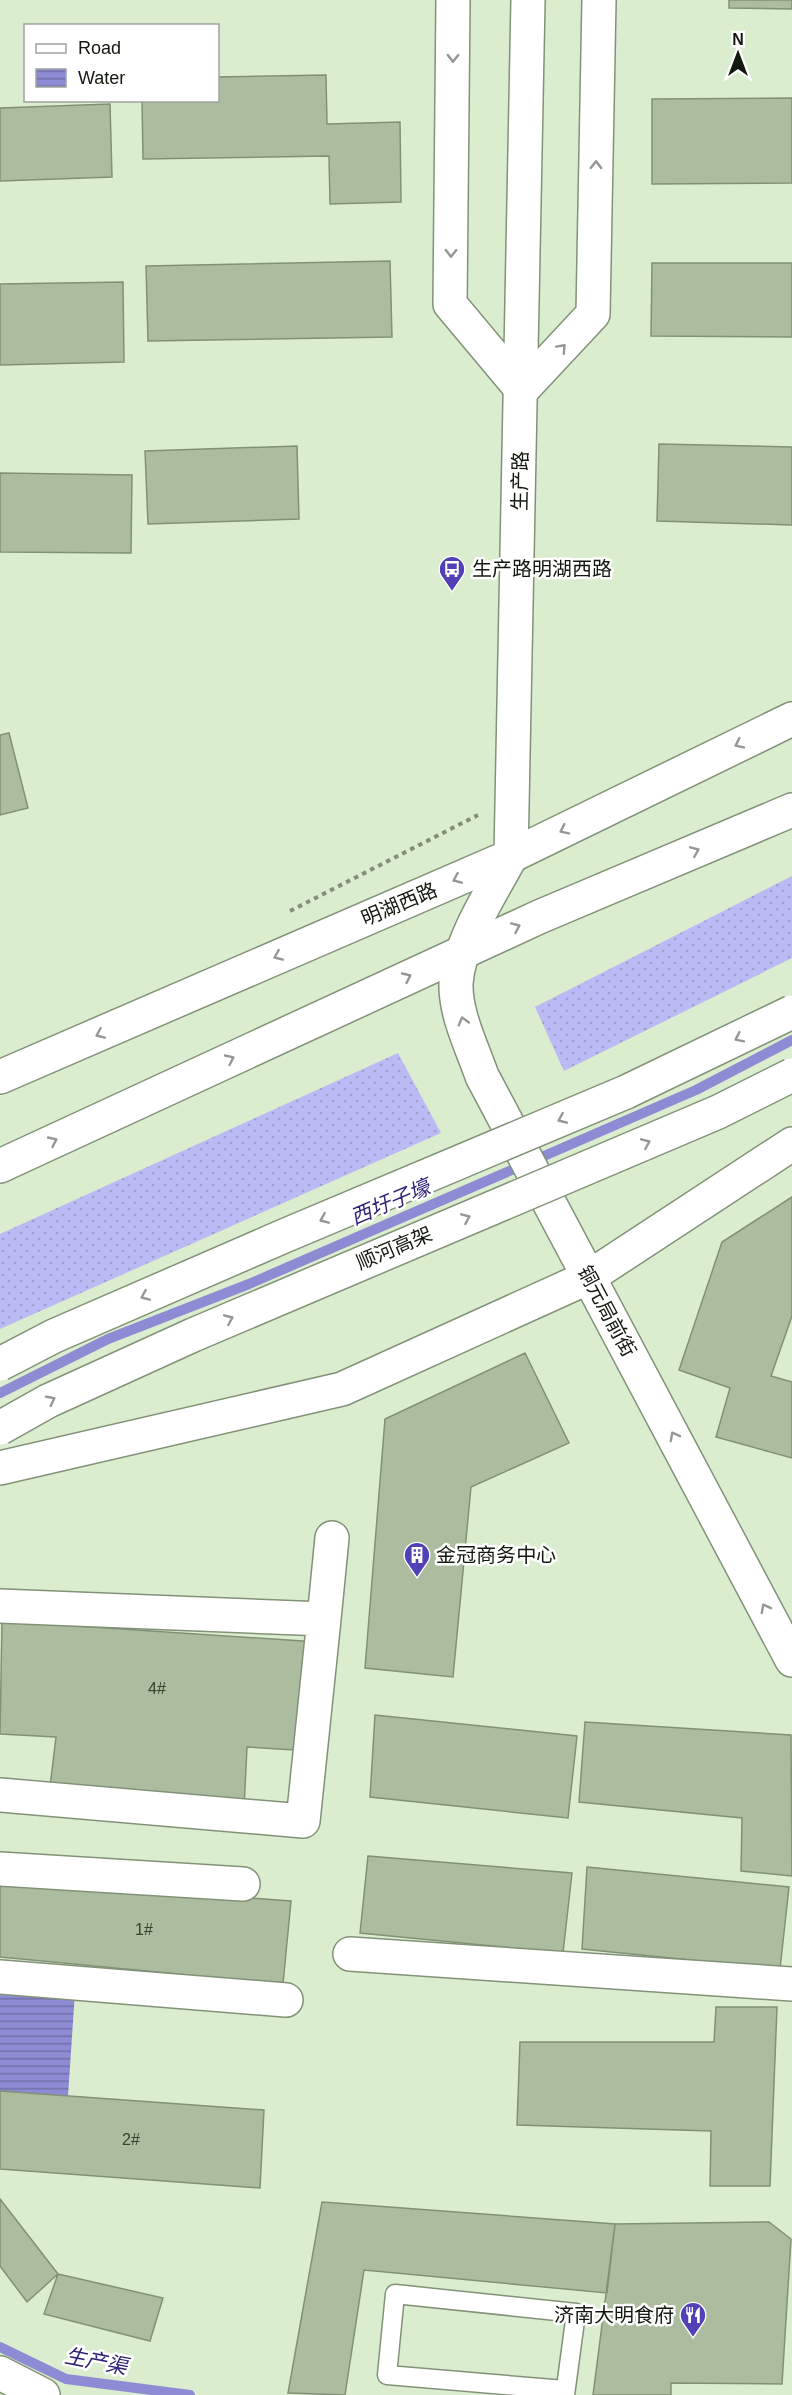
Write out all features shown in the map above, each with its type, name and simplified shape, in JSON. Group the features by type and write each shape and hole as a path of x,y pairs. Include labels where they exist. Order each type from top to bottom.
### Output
{"main road":[{"path":"453,0 450,304 522,390 593,314 599,0"},
{"name":"生产路","path":"462,951 511,856 528,0"},
{"name":"明湖西路","path":"0,1077 511,856 792,719"},
{"path":"0,1166 462,951 792,810"},
{"name":"铜元局前街","path":"462,951 456,983 461,1017 482,1076 792,1660"},
{"path":"0,1364 54,1336 240,1255 626,1092 792,1012"},
{"name":"顺河高架","path":"0,1428 48,1401 193,1335 718,1112 792,1075"},
{"path":"0,1468 342,1389 590,1277 792,1144"},
{"path":"0,1795 303,1821 332,1538"},
{"path":"0,1606 324,1619"},
{"path":"0,1869 243,1884"},
{"path":"350,1954 792,1984"},
{"path":"0,1977 286,2000"},
{"path":"0,2373 43,2395"}],"lane":[{"path":"395,2294 576,2313 565,2393 387,2375 395,2294"}],"path":[{"path":"284,913 513,796"}],"shaded area":[{"path":"792,876 792,958 564,1071 535,1007"},
{"path":"398,1053 441,1133 0,1329 0,1234"}],"water":[{"path":"0,1988 75,1992 68,2096 0,2091"}],"building":[{"path":"729,0 792,0 792,9 729,8"},
{"path":"326,75 327,124 400,122 401,202 330,204 329,156 143,159 142,102 219,102 219,77"},
{"path":"792,98 792,183 652,184 652,99"},
{"path":"110,104 112,177 0,181 0,108"},
{"path":"390,261 392,337 148,341 146,266"},
{"path":"652,263 792,263 792,337 651,336"},
{"path":"123,282 124,362 0,365 0,284"},
{"path":"659,444 792,447 792,525 657,521"},
{"path":"297,446 299,519 148,524 145,451"},
{"path":"0,473 132,475 131,553 0,552"},
{"path":"9,733 28,808 0,815 0,735"},
{"path":"792,1197 792,1316 771,1376 792,1382 792,1458 716,1437 730,1388 679,1370 722,1242"},
{"name":"金冠商务中心","path":"525,1353 569,1443 471,1487 453,1677 365,1668 385,1419"},
{"path":"2,1621 318,1642 310,1751 247,1747 244,1809 49,1795 56,1737 0,1734"},
{"path":"375,1715 577,1736 568,1818 370,1797"},
{"path":"585,1722 791,1735 792,1876 741,1871 742,1818 579,1802"},
{"path":"368,1856 572,1873 563,1953 360,1933"},
{"path":"587,1867 789,1887 780,1969 582,1949"},
{"path":"0,1880 291,1901 283,1984 0,1957"},
{"path":"716,2007 777,2007 770,2186 710,2186 711,2131 517,2125 520,2042 714,2042"},
{"path":"0,2091 264,2110 260,2188 0,2169"},
{"path":"0,2199 58,2274 27,2302 0,2266"},
{"path":"322,2202 615,2224 607,2293 364,2270 345,2395 288,2393"},
{"name":"济南大明食府","path":"769,2222 791,2239 782,2384 671,2383 671,2395 593,2395 615,2224"},
{"path":"58,2274 163,2298 150,2341 44,2314"}],"waterway":[{"name":"西圩子壕","path":"0,1393 108,1339 249,1284 696,1090 792,1040"},
{"name":"生产渠","path":"0,2347 66,2379 190,2395"}],"place":[{"name":"生产路明湖西路","path":"452,592"},
{"name":"金冠商务中心","path":"417,1578"},
{"name":"济南大明食府","path":"693,2338"}]}
